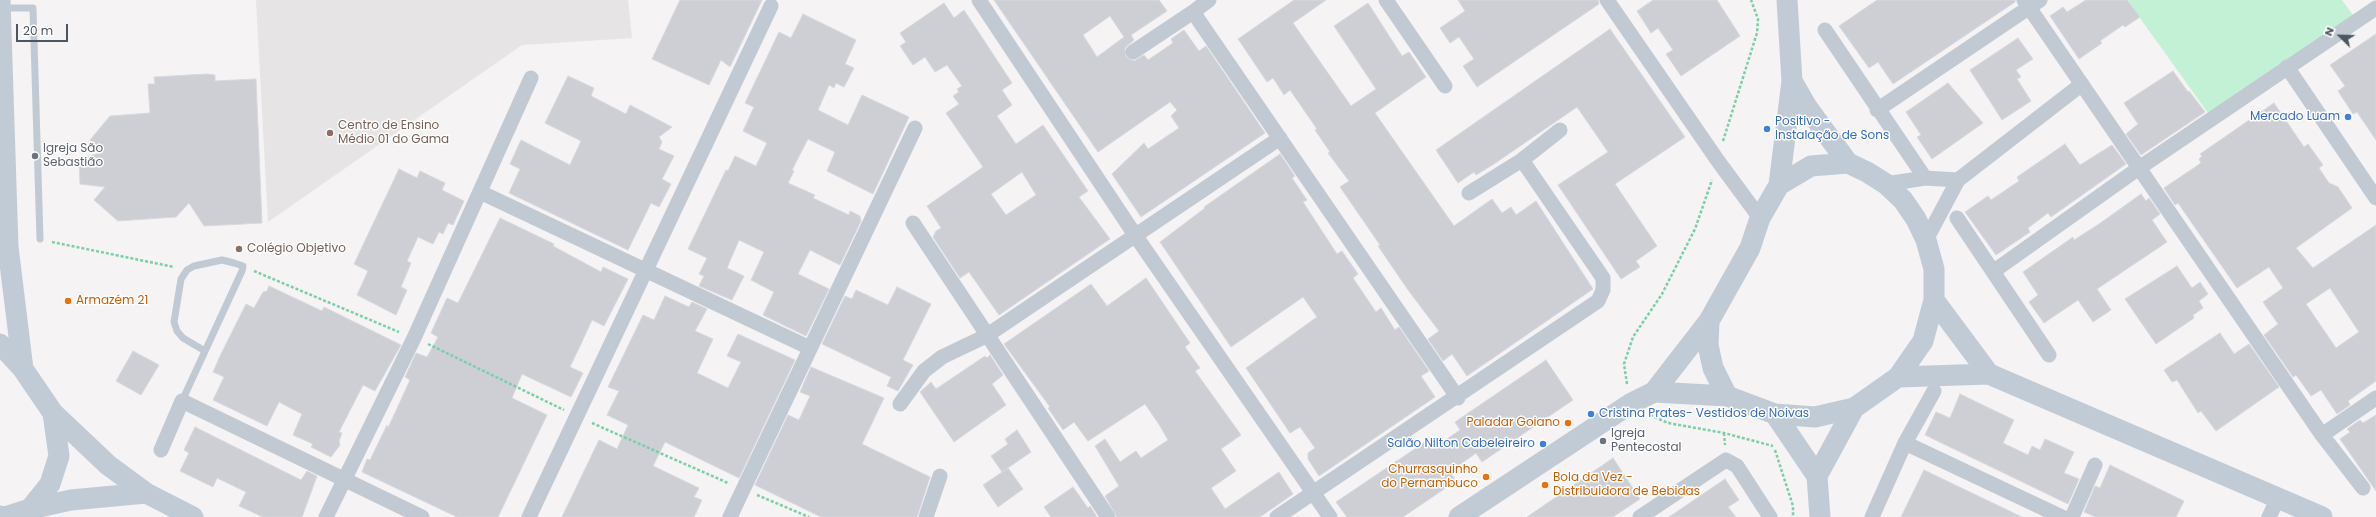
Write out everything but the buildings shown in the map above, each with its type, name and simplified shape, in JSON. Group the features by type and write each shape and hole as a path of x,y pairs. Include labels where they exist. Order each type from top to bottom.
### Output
{"street":[{"path":"0,0 8,247 24,369"},
{"path":"979,0 1134,235 1330,517"},
{"path":"1133,52 1209,0"},
{"path":"1386,0 1445,86"},
{"path":"1607,0 1718,162 1760,218"},
{"path":"1459,517 1630,404 1654,392 1709,321 1750,248 1760,218 1778,185 1792,81 1787,0"},
{"path":"1877,110 2031,2 2082,84 2139,168 2322,435 2363,488"},
{"path":"529,517 578,417 771,6"},
{"path":"1994,271 2139,168 2376,8"},
{"path":"1193,12 1458,398"},
{"path":"1825,30 1877,110 1925,178"},
{"path":"2287,67 2376,198"},
{"path":"326,517 414,338 531,78"},
{"path":"1654,392 1727,396 1775,414 1815,417 1854,408 1898,377 1923,341 1934,300 1934,269 1926,240 1916,219 1902,200 1886,184 1867,172 1848,163 1807,107 1792,81"},
{"path":"1926,240 1958,180 2082,84"},
{"path":"730,517 915,128"},
{"path":"1469,193 1522,160 1560,130"},
{"path":"900,404 924,371 942,357 986,336 1280,138"},
{"path":"1277,517 1458,398 1598,302 1603,290 1602,278 1522,160"},
{"path":"1778,185 1811,166 1848,163"},
{"path":"1886,184 1925,178 1958,180"},
{"path":"480,192 810,348"},
{"path":"1958,218 2048,355"},
{"path":"913,224 986,336 1108,517"},
{"path":"1934,300 1989,374"},
{"path":"1709,321 1708,345 1713,368 1727,396"},
{"path":"0,344 24,369 53,413 108,465 146,493 193,517"},
{"path":"1898,377 1989,374 2322,517"},
{"path":"1872,517 1905,443 1934,391"},
{"path":"2322,435 2376,398"},
{"path":"161,450 182,401 344,481 422,517"},
{"path":"1817,476 1854,408"},
{"path":"30,509 50,484 60,456 53,413"},
{"path":"1775,414 1817,476 1820,517"},
{"path":"1905,443 2062,517"},
{"path":"1640,517 1726,460 1737,466 1770,517"},
{"path":"2072,517 2095,465"},
{"path":"926,517 940,476"},
{"path":"0,516 5,517 30,509 71,500 146,493"},
{"path":"2269,517 2278,498"}],"lane":[{"path":"0,8 33,8 40,239"},
{"path":"182,401 205,351 243,266 222,260 194,266 187,270 181,279 174,322 177,331 183,338 205,351"}],"path":[{"path":"1630,404 1624,364 1633,337 1662,294 1695,230 1718,162 1736,95 1756,33 1758,19 1750,0"},
{"path":"40,239 187,270"},
{"path":"243,266 414,338 578,417 809,517"}],"shaded area":[{"name":"Centro de Ensino Médio 01 do Gama","path":"256,0 628,0 632,38 522,45 268,222"}],"green space":[{"path":"2127,0 2342,0 2353,15 2208,113"}],"place":[{"name":"Mercado Luam","path":"2348,117"},
{"name":"Positivo - Instalação de Sons","path":"1767,129"},
{"name":"Centro de Ensino Médio 01 do Gama","path":"330,133"},
{"name":"Igreja São Sebastião","path":"35,156"},
{"name":"Colégio Objetivo","path":"239,249"},
{"name":"Armazém 21","path":"68,301"},
{"name":"Cristina Prates- Vestidos de Noivas","path":"1591,414"},
{"name":"Paladar Goiano","path":"1568,423"},
{"name":"Igreja Pentecostal","path":"1603,441"},
{"name":"Salão Nilton Cabeleireiro","path":"1543,444"},
{"name":"Churrasquinho do Pernambuco","path":"1486,477"},
{"name":"Bola da Vez - Distribuidora de Bebidas","path":"1545,485"}]}
